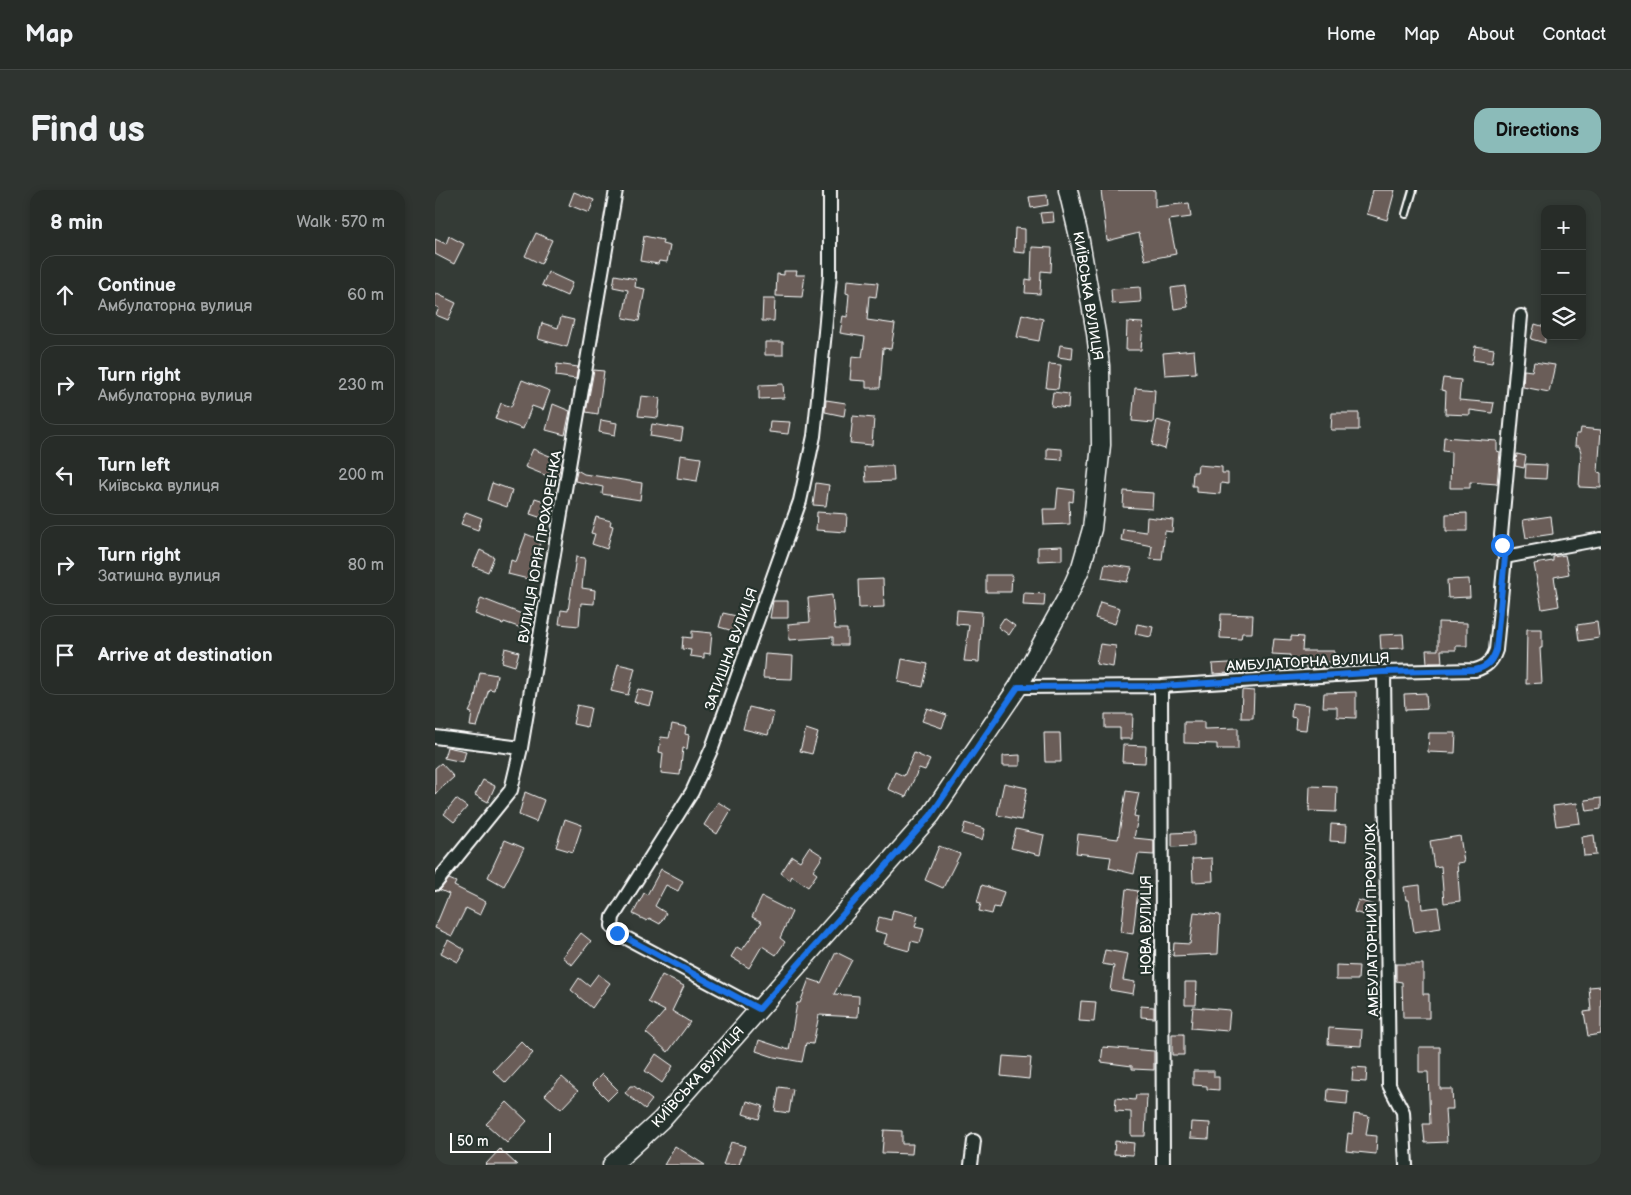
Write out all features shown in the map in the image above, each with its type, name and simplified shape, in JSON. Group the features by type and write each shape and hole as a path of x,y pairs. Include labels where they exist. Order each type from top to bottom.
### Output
{"street":[{"name":"ВУЛИЦЯ ЮРІЯ ПРОХОРЕНКА","path":"435,884 511,790 521,748 616,190"},
{"name":"ЗАТИШНА ВУЛИЦЯ","path":"759,1009 617,933 612,926 613,917 692,792 712,748 800,500 814,436 825,332 830,275 830,190"},
{"name":"КИЇВСЬКА ВУЛИЦЯ","path":"612,1165 661,1120 931,815 1018,687 1069,594 1081,567 1092,529 1101,445 1099,358 1088,284 1068,190"},
{"name":"АМБУЛАТОРНА ВУЛИЦЯ","path":"1018,687 1161,686 1383,672 1475,670 1484,668 1492,660 1496,650 1505,557 1501,535 1521,316"},
{"path":"1505,557 1601,539"},
{"name":"АМБУЛАТОРНИЙ ПРОВУЛОК","path":"1383,672 1389,1085 1403,1112 1407,1165"},
{"name":"НОВА ВУЛИЦЯ","path":"1161,686 1163,1165"},
{"path":"435,737 521,748"},
{"path":"971,1165 974,1141"}],"lane":[{"path":"1406,214 1413,190"}],"building":[{"path":"1101,190 1155,190 1155,207 1189,203 1191,217 1169,220 1176,254 1145,260 1139,233 1107,241"},
{"path":"1373,190 1395,190 1387,220 1367,214"},
{"path":"574,192 594,200 589,213 569,205"},
{"path":"1047,195 1048,205 1031,208 1029,197"},
{"path":"1053,212 1054,222 1042,223 1040,213"},
{"path":"1015,228 1025,229 1025,253 1014,252"},
{"path":"536,233 552,240 541,264 525,256"},
{"path":"449,236 464,244 454,264 435,254 435,239 446,244"},
{"path":"644,236 663,240 662,244 670,246 667,262 659,261 658,264 640,261"},
{"path":"1032,247 1052,248 1051,272 1041,271 1040,294 1025,293 1026,279 1031,280"},
{"path":"784,271 797,271 796,275 805,275 802,297 776,296 777,274 784,275"},
{"path":"548,272 572,283 567,296 542,285"},
{"path":"615,275 636,279 635,287 645,289 639,321 623,318 628,290 613,287"},
{"path":"847,280 878,283 876,297 869,296 867,320 895,324 891,349 883,348 880,388 866,388 866,381 850,380 852,356 862,357 865,337 840,333 843,316 847,317 849,294 846,293"},
{"path":"1185,286 1188,307 1174,309 1171,288"},
{"path":"1140,287 1141,302 1112,304 1111,289"},
{"path":"435,293 456,303 448,320 436,315 439,308 435,306"},
{"path":"763,299 775,299 774,321 762,321"},
{"path":"1022,314 1043,319 1039,341 1017,337"},
{"path":"561,317 574,320 567,347 538,339 542,323 558,328"},
{"path":"1127,322 1143,323 1141,350 1126,350"},
{"path":"1535,324 1541,326 1541,340 1545,340 1545,343 1531,339"},
{"path":"765,342 783,342 783,355 765,355"},
{"path":"1060,345 1073,347 1072,359 1058,357"},
{"path":"1475,346 1494,349 1492,363 1473,360"},
{"path":"1194,350 1196,373 1165,375 1163,353"},
{"path":"1534,362 1555,365 1549,392 1523,387 1524,370 1532,371"},
{"path":"557,364 578,367 576,379 556,376"},
{"path":"1049,364 1061,365 1058,389 1046,388"},
{"path":"594,370 604,371 598,414 586,412"},
{"path":"1443,378 1461,380 1459,400 1494,403 1492,413 1470,410 1470,415 1445,414 1446,391 1441,390"},
{"path":"522,380 550,391 543,410 532,406 523,429 495,419 501,403 511,407"},
{"path":"783,384 784,398 759,399 759,385"},
{"path":"1135,388 1155,390 1153,423 1132,421"},
{"path":"1053,392 1069,394 1068,408 1051,406"},
{"path":"641,396 660,398 658,418 638,416"},
{"path":"826,400 846,403 844,416 825,412"},
{"path":"553,404 570,411 565,435 546,430"},
{"path":"1332,413 1359,413 1359,430 1331,430"},
{"path":"853,416 874,418 872,445 850,443"},
{"path":"601,420 617,423 615,435 599,432"},
{"path":"1157,420 1171,424 1165,449 1152,445"},
{"path":"770,421 790,422 788,434 769,432"},
{"path":"652,424 683,429 681,441 650,436"},
{"path":"1581,428 1601,430 1598,472 1601,473 1601,488 1579,487 1581,452 1579,446 1575,446 1576,434 1580,434"},
{"path":"1444,437 1497,441 1497,451 1500,452 1497,484 1470,482 1470,488 1450,488 1451,452 1443,451"},
{"path":"1047,448 1062,449 1062,460 1047,459"},
{"path":"533,449 552,457 551,460 561,464 557,480 525,467"},
{"path":"1517,454 1526,456 1524,468 1515,466"},
{"path":"680,455 701,458 697,481 677,478"},
{"path":"1526,464 1547,465 1546,479 1525,478"},
{"path":"1198,465 1222,467 1222,473 1228,473 1228,484 1221,483 1220,494 1196,492 1196,486 1192,486 1193,472 1197,472"},
{"path":"893,466 894,481 866,482 865,467"},
{"path":"577,470 584,474 642,483 640,500 602,494 603,487 575,481"},
{"path":"492,483 512,490 507,507 487,500"},
{"path":"816,483 829,485 826,506 813,505"},
{"path":"1058,488 1074,490 1073,502 1069,501 1070,524 1044,525 1043,509 1056,509"},
{"path":"1124,491 1153,493 1152,509 1123,507"},
{"path":"535,498 550,503 545,519 530,514"},
{"path":"466,512 482,518 478,530 461,524"},
{"path":"817,512 847,514 846,532 816,530"},
{"path":"1467,513 1467,531 1446,531 1446,514"},
{"path":"1551,516 1553,534 1526,538 1523,520"},
{"path":"596,517 611,521 610,525 613,526 607,549 592,544 595,534 591,533"},
{"path":"1147,517 1173,520 1172,532 1165,531 1162,560 1150,559 1152,546 1121,540 1123,529 1146,532"},
{"path":"526,534 541,540 537,552 535,551 528,579 508,574 511,560 516,562"},
{"path":"1062,546 1062,560 1038,561 1038,547"},
{"path":"480,550 494,557 488,572 473,566"},
{"path":"1565,555 1569,574 1554,577 1559,606 1542,609 1534,564 1553,561 1553,557"},
{"path":"576,557 585,558 582,588 595,590 594,604 581,603 579,626 559,624 561,610 568,611"},
{"path":"1105,564 1132,568 1127,582 1102,578"},
{"path":"986,575 1012,575 1011,592 986,592"},
{"path":"883,579 884,607 859,608 858,580"},
{"path":"1469,579 1470,597 1448,598 1447,580"},
{"path":"1024,593 1045,594 1044,606 1023,605"},
{"path":"832,595 835,629 847,629 847,645 833,645 833,637 789,640 788,624 810,622 808,598"},
{"path":"481,598 532,618 527,630 475,614"},
{"path":"773,601 788,601 788,618 770,618"},
{"path":"1100,602 1120,608 1115,624 1095,618"},
{"path":"957,610 982,612 979,662 964,661 969,625 956,624"},
{"path":"723,613 741,617 737,632 719,627"},
{"path":"1221,614 1253,615 1252,633 1242,633 1241,639 1220,638"},
{"path":"1004,618 1015,626 1009,635 998,627"},
{"path":"1438,622 1467,623 1467,646 1456,646 1456,650 1441,650 1442,663 1427,663 1426,650 1438,650"},
{"path":"1597,622 1599,638 1579,641 1577,625"},
{"path":"1137,624 1153,627 1151,637 1135,634"},
{"path":"1527,629 1542,629 1542,648 1540,648 1542,683 1526,684"},
{"path":"692,631 712,633 710,654 704,653 704,658 690,656 691,650 682,649 683,637 692,638"},
{"path":"1403,634 1404,648 1381,649 1380,635"},
{"path":"1291,636 1303,637 1302,651 1334,651 1335,662 1323,662 1323,668 1306,669 1306,666 1289,665 1290,655 1272,654 1274,639 1291,640"},
{"path":"1100,644 1116,646 1113,667 1096,664"},
{"path":"505,648 519,652 515,666 502,662"},
{"path":"765,654 793,656 792,679 763,678"},
{"path":"902,659 928,664 923,687 898,682"},
{"path":"1246,662 1246,672 1213,674 1212,664"},
{"path":"618,664 635,668 628,695 611,691"},
{"path":"480,672 497,675 494,690 489,689 477,727 470,726 472,713 469,712 474,702"},
{"path":"638,689 654,693 650,706 634,702"},
{"path":"1242,690 1254,691 1253,718 1241,718"},
{"path":"1356,692 1356,718 1337,717 1337,707 1323,707 1324,693"},
{"path":"1426,693 1427,709 1405,710 1404,694"},
{"path":"1292,703 1309,705 1306,730 1295,729 1296,718 1291,717"},
{"path":"577,705 591,708 587,727 573,724"},
{"path":"749,707 774,713 768,735 743,729"},
{"path":"927,708 947,715 942,728 922,721"},
{"path":"1105,714 1133,714 1132,739 1120,739 1120,728 1105,728"},
{"path":"1184,722 1204,722 1204,729 1238,728 1238,749 1217,749 1217,744 1184,743"},
{"path":"672,724 686,727 685,734 689,735 687,749 683,748 680,775 661,773 663,753 659,752 661,737 669,738"},
{"path":"806,729 818,733 812,754 800,751"},
{"path":"1044,733 1060,733 1061,762 1045,762"},
{"path":"1429,733 1456,733 1455,753 1428,752"},
{"path":"1123,745 1146,746 1145,763 1122,762"},
{"path":"447,747 466,751 463,762 444,758"},
{"path":"914,753 930,760 925,770 919,768 906,797 888,789 895,772 904,776"},
{"path":"1020,755 1020,766 1003,766 1003,756"},
{"path":"441,763 454,777 435,794 435,768"},
{"path":"483,780 495,786 488,802 475,795"},
{"path":"1004,783 1027,788 1021,820 997,815"},
{"path":"1310,786 1337,787 1336,812 1309,811"},
{"path":"1126,791 1139,793 1134,816 1138,817 1134,838 1154,840 1154,855 1138,854 1134,874 1109,868 1111,857 1076,853 1078,834 1118,839"},
{"path":"525,792 544,800 536,822 519,815"},
{"path":"1601,798 1601,809 1587,811 1585,800"},
{"path":"456,799 467,807 454,822 444,814"},
{"path":"718,802 731,810 717,834 704,825"},
{"path":"1577,803 1580,823 1556,826 1553,806"},
{"path":"565,819 582,825 573,852 556,847"},
{"path":"965,823 985,829 982,840 962,834"},
{"path":"1331,824 1347,825 1346,842 1330,841"},
{"path":"1016,829 1044,835 1040,855 1011,848"},
{"path":"1194,832 1194,846 1172,847 1172,833"},
{"path":"1594,835 1596,855 1584,856 1582,837"},
{"path":"1460,836 1464,862 1457,863 1460,901 1444,903 1441,866 1434,867 1430,841"},
{"path":"505,840 524,848 504,886 488,877"},
{"path":"939,846 960,854 943,888 925,880"},
{"path":"809,847 823,856 813,871 817,874 808,887 792,876 790,880 781,873 792,856 800,861"},
{"path":"1212,858 1213,881 1193,882 1192,859"},
{"path":"661,869 683,881 678,891 666,885 655,906 666,913 660,924 649,918 647,921 633,914 644,893 647,895"},
{"path":"449,879 456,882 454,886 486,902 480,915 466,908 452,936 435,928 449,894 440,890"},
{"path":"982,885 1004,892 999,908 994,907 992,914 979,911 981,903 977,902"},
{"path":"1420,885 1422,909 1438,907 1441,928 1414,932 1409,900 1406,900 1404,887"},
{"path":"1126,889 1138,891 1133,934 1121,932"},
{"path":"762,897 792,912 780,938 785,942 776,955 762,946 749,968 731,957 737,947 742,950 762,922 752,917"},
{"path":"1358,900 1374,905 1371,917 1354,912"},
{"path":"893,910 918,916 915,927 924,929 920,943 911,941 909,951 884,944 887,934 875,931 879,917 891,920"},
{"path":"1194,912 1220,915 1218,954 1173,956 1174,943 1190,944"},
{"path":"581,933 591,941 572,965 562,957"},
{"path":"448,940 465,950 458,962 441,953"},
{"path":"1105,950 1128,954 1123,980 1135,982 1133,994 1110,990 1114,966 1102,964"},
{"path":"836,952 852,960 834,994 859,996 858,1017 819,1015 813,1044 806,1043 802,1062 774,1057 756,1051 759,1040 789,1050 797,1003 800,1003 809,979 821,983"},
{"path":"1396,964 1423,964 1423,994 1429,994 1429,1018 1403,1018 1402,982 1396,981"},
{"path":"1336,965 1359,966 1358,980 1336,980"},
{"path":"598,974 610,983 592,1008 571,990 579,978 589,986"},
{"path":"662,975 684,986 672,1011 690,1022 668,1052 646,1033 665,1011 648,1002"},
{"path":"1185,982 1197,982 1196,1005 1185,1005"},
{"path":"1601,986 1601,1034 1588,1036 1584,1012 1591,1011 1589,987"},
{"path":"1081,1001 1096,1002 1094,1022 1079,1021"},
{"path":"1141,1006 1154,1007 1154,1018 1141,1017"},
{"path":"1193,1007 1230,1010 1228,1031 1191,1028"},
{"path":"1329,1028 1362,1030 1361,1046 1328,1044"},
{"path":"1172,1034 1184,1034 1184,1055 1172,1055"},
{"path":"521,1041 533,1053 506,1083 493,1071"},
{"path":"1103,1047 1154,1051 1154,1070 1132,1069 1132,1066 1101,1062"},
{"path":"1419,1047 1440,1047 1440,1089 1452,1089 1453,1109 1445,1109 1447,1142 1425,1143 1423,1124 1430,1124 1428,1072 1419,1072"},
{"path":"656,1054 673,1066 662,1083 645,1071"},
{"path":"1003,1056 1031,1058 1029,1079 1001,1076"},
{"path":"1353,1067 1367,1068 1366,1082 1352,1081"},
{"path":"1193,1071 1214,1071 1214,1077 1219,1077 1219,1090 1207,1089 1207,1086 1193,1085"},
{"path":"602,1074 618,1090 608,1100 592,1084"},
{"path":"562,1077 578,1091 561,1109 545,1095"},
{"path":"630,1086 634,1086 652,1100 645,1109 625,1093"},
{"path":"779,1087 793,1089 789,1113 775,1111"},
{"path":"1328,1089 1348,1091 1347,1104 1327,1102"},
{"path":"1136,1095 1147,1095 1145,1136 1131,1136 1131,1112 1115,1111 1116,1098 1135,1100"},
{"path":"747,1101 763,1106 759,1119 743,1114"},
{"path":"507,1102 527,1121 507,1143 486,1124"},
{"path":"1354,1114 1369,1116 1366,1135 1377,1136 1376,1154 1346,1151 1348,1133 1352,1134"},
{"path":"1191,1122 1210,1123 1209,1139 1190,1138"},
{"path":"884,1130 902,1131 902,1144 913,1144 912,1154 882,1153"},
{"path":"1115,1141 1134,1143 1133,1155 1114,1154"},
{"path":"731,1142 745,1146 739,1165 723,1165"},
{"path":"675,1146 705,1165 664,1165"},
{"path":"500,1149 517,1165 485,1165"}],"route":[{"path":"617,933 759,1009 931,815 1018,687 1161,686 1383,672 1475,670 1484,668 1492,660 1496,650 1505,557 1502,545"}]}
